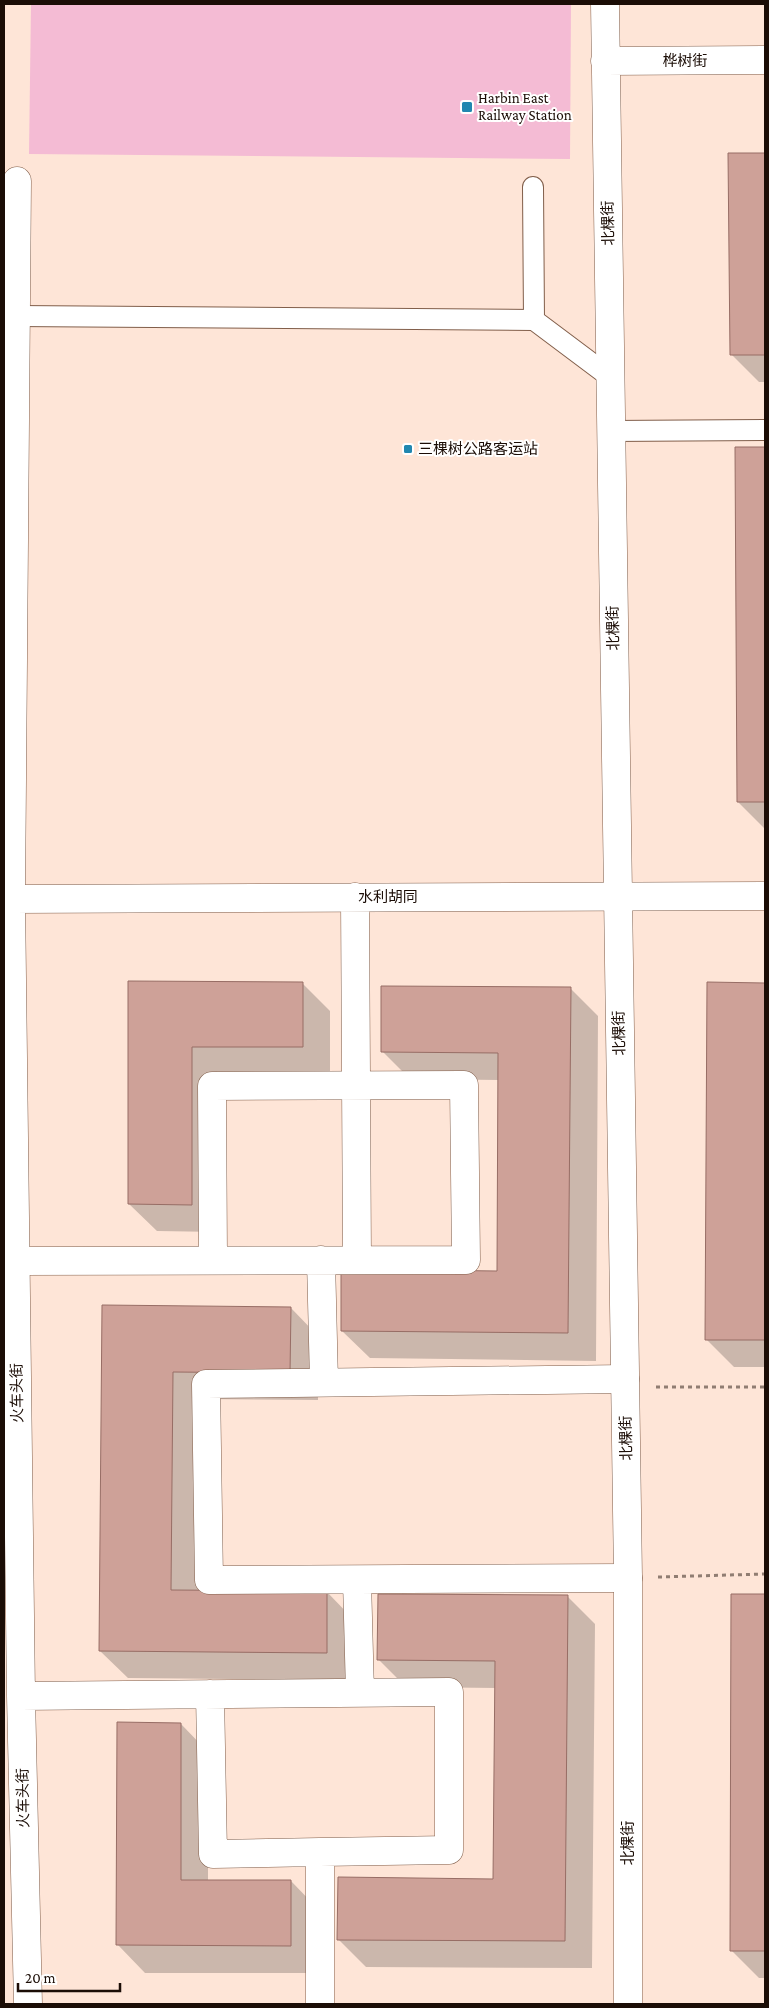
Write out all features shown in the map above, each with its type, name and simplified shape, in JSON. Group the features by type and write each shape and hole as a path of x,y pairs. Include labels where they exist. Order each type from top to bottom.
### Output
{"street":[{"name":"北棵街","path":"605,4 628,1578 628,2004"},
{"name":"桦树街","path":"605,61 765,60"},
{"name":"火车头街","path":"17,181 8,724 21,1696 28,2004"},
{"name":"水利胡同","path":"11,899 765,896"},
{"path":"355,897 357,1260"},
{"path":"16,1261 466,1260 464,1084 212,1086 213,1260"},
{"path":"321,1260 324,1382"},
{"path":"625,1383 324,1382 206,1384 209,1580 628,1578"},
{"path":"357,1580 360,1693"},
{"path":"21,1696 210,1694 449,1692 449,1850 213,1854 210,1694"},
{"path":"320,1852 320,2004"}],"lane":[{"path":"533,187 534,320"},
{"path":"16,316 534,320 610,378"},
{"path":"610,431 765,430"}],"path":[{"path":"625,1383 765,1387"},
{"path":"628,1578 765,1574"}],"shaded area":[{"path":"31,4 571,4 570,159 29,154"}],"building":[{"path":"728,153 765,153 765,355 730,355"},
{"path":"735,447 765,447 765,802 737,802"},
{"path":"128,981 303,982 303,1047 192,1047 192,1205 128,1204"},
{"path":"707,982 765,983 765,1340 705,1340"},
{"path":"381,986 571,987 568,1333 341,1331 341,1269 497,1271 498,1053 381,1052"},
{"path":"102,1305 291,1307 290,1373 173,1372 171,1590 327,1591 327,1653 99,1651"},
{"path":"378,1594 568,1595 565,1941 337,1940 338,1877 493,1879 495,1661 377,1660"},
{"path":"731,1594 765,1594 765,1951 730,1951"},
{"path":"117,1722 181,1723 181,1880 291,1880 291,1946 116,1945"}],"place":[{"name":"Harbin East Railway Station","path":"467,107"},
{"name":"三棵树公路客运站","path":"408,449"}]}
